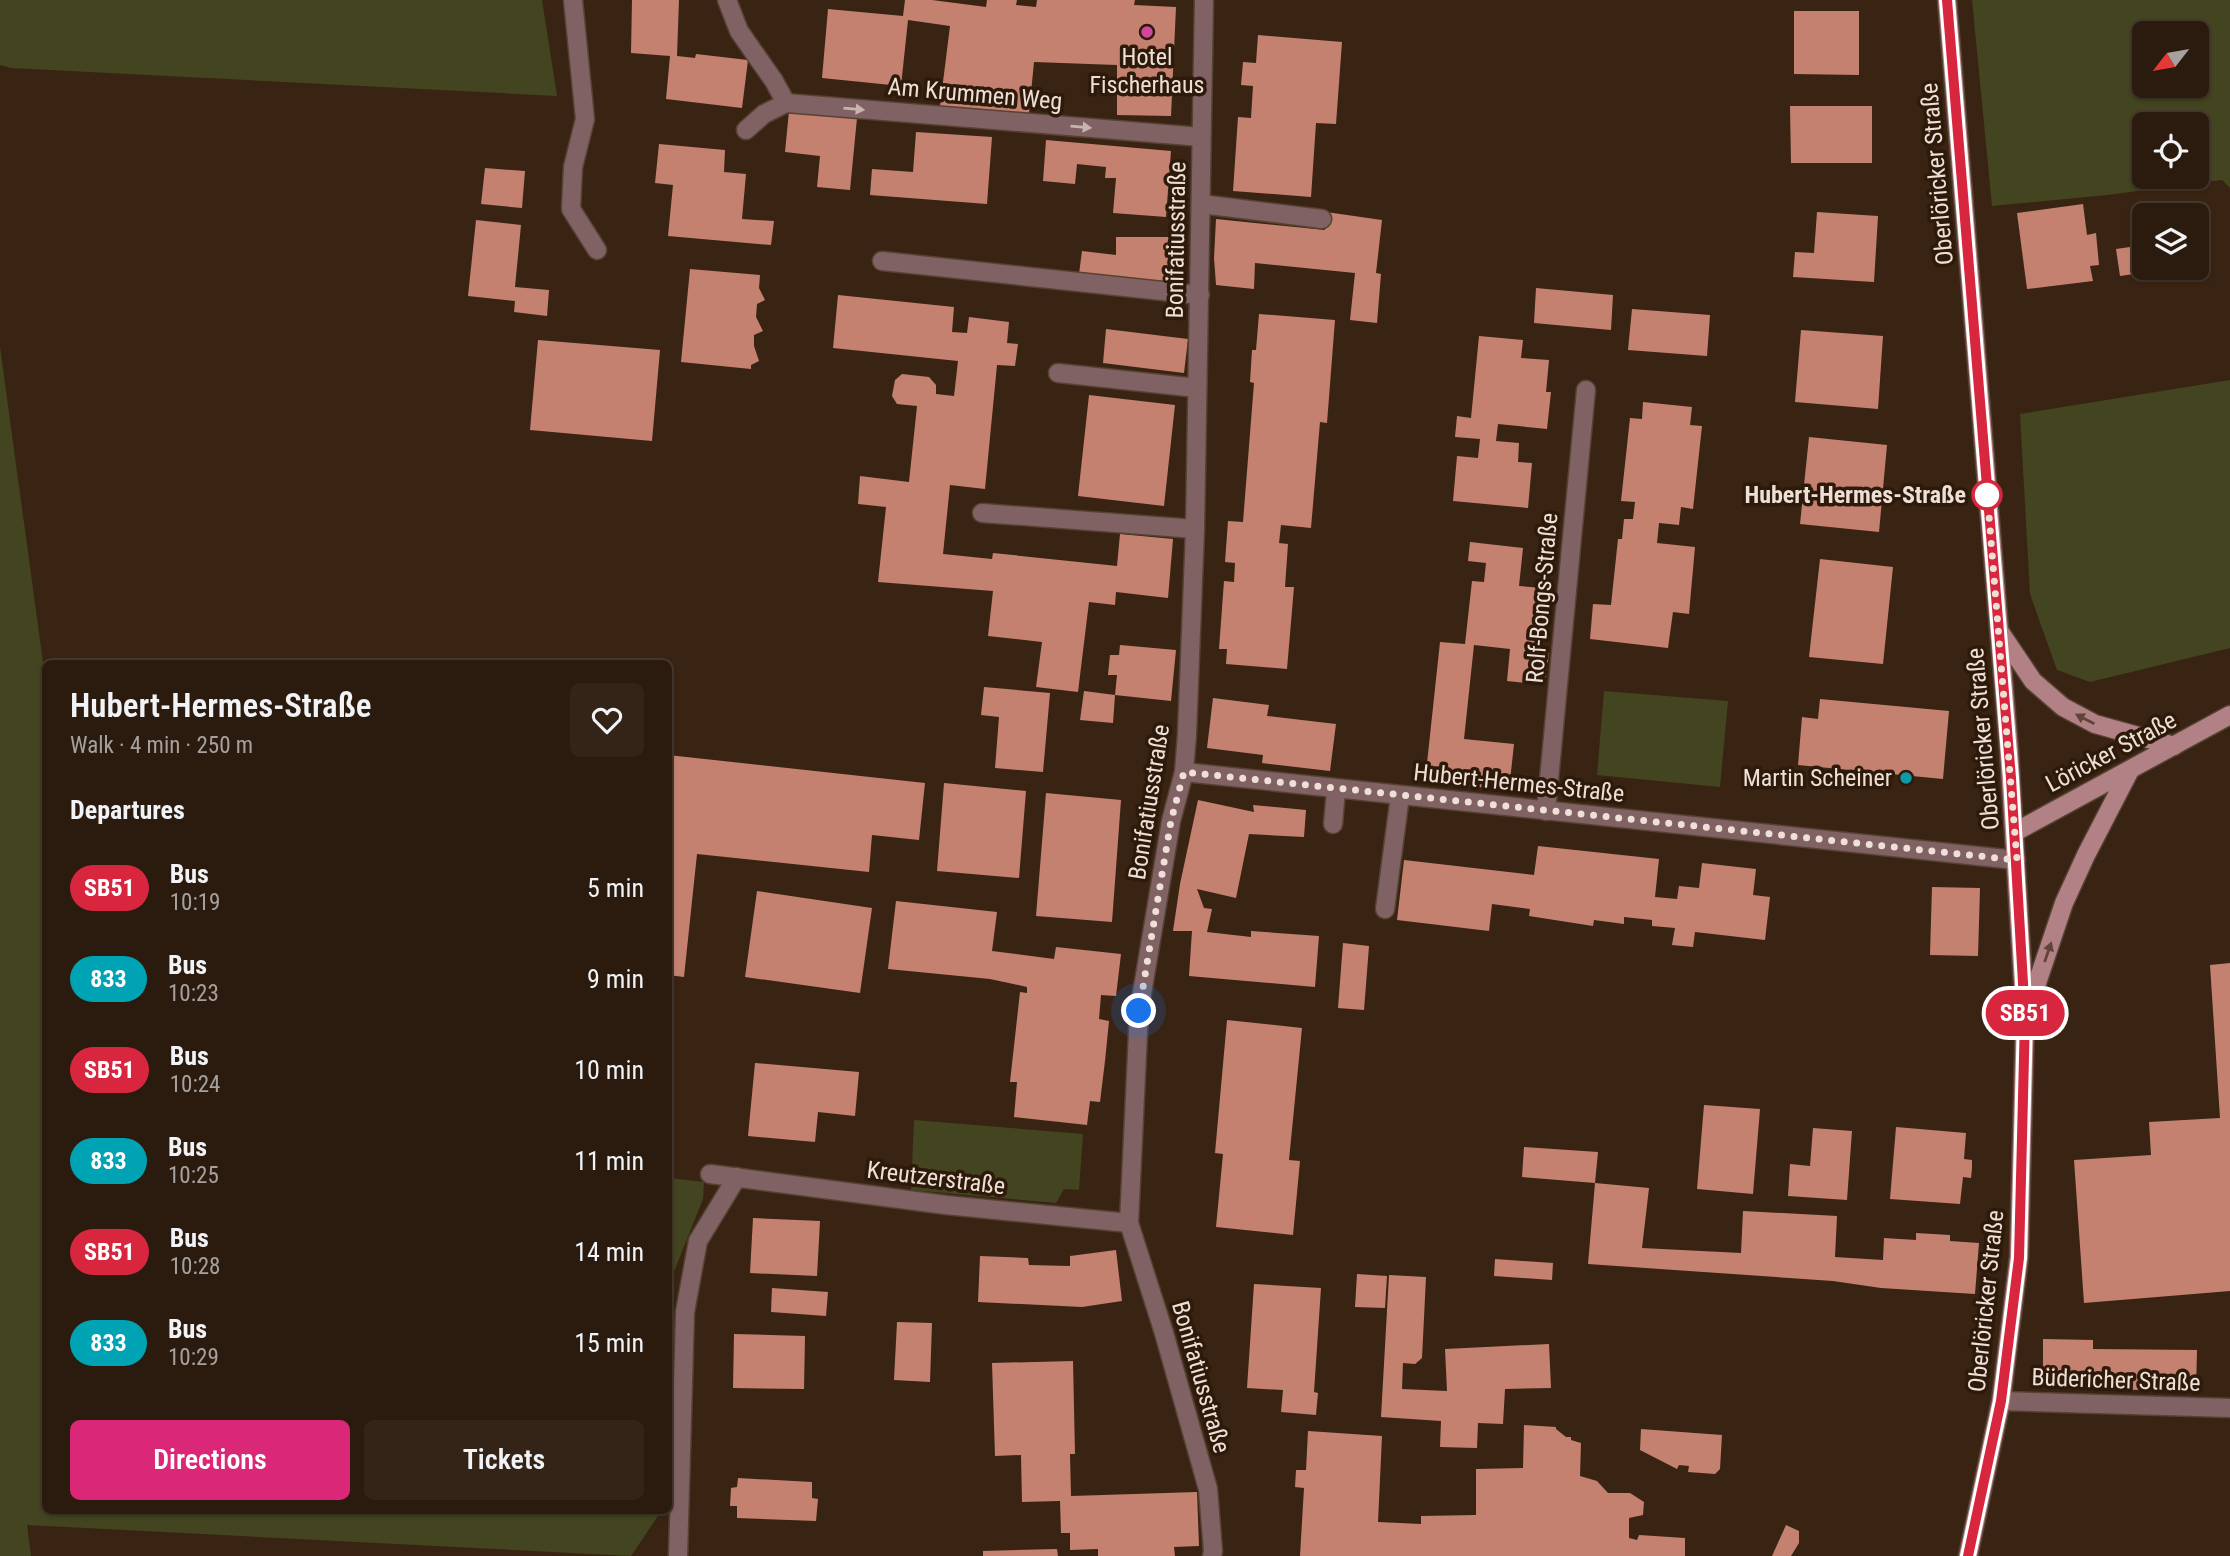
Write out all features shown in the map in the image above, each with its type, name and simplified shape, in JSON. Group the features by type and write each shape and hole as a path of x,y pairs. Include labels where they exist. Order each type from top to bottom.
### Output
{"main road":[{"name":"Oberlöricker Straße","path":"1947,0 2015,832 2025,1017 2019,1258 2001,1401 1968,1556"},
{"path":"1998,628 2033,681 2063,707 2095,724 2174,746"},
{"name":"Löricker Straße","path":"2015,832 2230,715"},
{"path":"2025,1017 2064,903 2130,769"}],"street":[{"path":"572,0 585,118 573,167 571,209 597,250"},
{"path":"727,0 738,30 786,103 764,114 746,130"},
{"name":"Bonifatiusstraße","path":"1204,0 1195,529 1187,734 1184,772 1171,821 1139,1011 1129,1223 1164,1333 1208,1489 1212,1556"},
{"name":"Am Krummen Weg","path":"786,103 1201,137"},
{"path":"1201,204 1322,219"},
{"path":"882,261 1200,295"},
{"path":"1058,373 1197,388"},
{"name":"Rolf-Bongs-Straße","path":"1546,811 1586,390"},
{"path":"982,513 1195,529"},
{"name":"Hubert-Hermes-Straße","path":"1184,772 2017,860"},
{"path":"1333,824 1336,790"},
{"path":"1385,909 1400,796"},
{"name":"Kreutzerstraße","path":"710,1174 946,1205 1129,1223"},
{"path":"678,1556 685,1312 698,1241 737,1177"},
{"name":"Büdericher Straße","path":"2001,1401 2230,1408"}],"green space":[{"path":"0,0 542,0 557,96 11,68 0,65"},
{"path":"1972,0 2230,0 2230,188 2222,180 2209,182 2209,112 2132,112 2132,189 2153,189 1992,206"},
{"path":"0,347 43,660 42,1514 659,1514 631,1556 27,1525 31,1556 0,1556"},
{"path":"2230,380 2230,648 2090,682 2057,670 2030,594 2020,414"},
{"path":"1604,691 1728,701 1720,787 1597,775"},
{"path":"914,1120 1083,1134 1079,1190 1064,1189 1056,1203 911,1190"},
{"path":"672,1178 704,1182 703,1199 672,1276"}],"building":[{"path":"632,0 679,0 677,56 695,58 696,54 748,60 742,108 666,99 670,56 631,53"},
{"path":"905,0 932,0 986,7 987,0 1017,0 1016,5 1036,7 1037,0 1135,0 1134,5 1176,7 1171,116 1117,115 1117,65 1034,62 1029,113 940,106 950,26 908,20 901,86 822,78 828,9 903,16"},
{"path":"1794,11 1859,11 1859,75 1794,74"},
{"path":"1258,35 1342,42 1336,124 1316,123 1311,197 1233,191 1238,117 1251,118 1253,86 1241,85 1243,62 1256,63"},
{"path":"1790,106 1872,106 1872,163 1791,163"},
{"path":"789,111 857,118 850,190 817,187 820,156 785,152"},
{"path":"916,132 992,137 987,204 870,195 872,169 913,172"},
{"path":"1046,140 1171,151 1166,217 1113,213 1116,178 1105,178 1106,167 1077,164 1075,184 1043,181"},
{"path":"659,144 725,150 724,172 746,174 742,219 774,221 771,245 668,236 673,185 655,183"},
{"path":"485,168 525,171 522,208 481,204"},
{"path":"2083,204 2087,235 2096,233 2099,265 2090,266 2093,281 2027,289 2017,213"},
{"path":"1326,212 1382,220 1376,273 1381,274 1377,323 1350,320 1355,273 1255,263 1254,289 1216,285 1216,219 1325,230"},
{"path":"1817,212 1878,216 1874,282 1793,277 1795,252 1814,253"},
{"path":"476,220 521,225 515,287 549,290 547,316 514,312 515,301 468,296"},
{"path":"1116,237 1173,237 1176,283 1079,274 1082,251 1116,255"},
{"path":"2132,247 2132,274 2120,276 2116,249"},
{"path":"690,269 760,275 759,288 765,300 757,304 756,317 763,331 754,335 759,361 751,365 751,369 681,362"},
{"path":"1536,288 1613,295 1611,330 1534,323"},
{"path":"838,295 954,307 952,332 967,333 969,317 1009,322 1007,343 1018,344 1015,366 997,365 985,489 950,485 943,554 992,559 993,553 1117,566 1120,534 1173,539 1168,598 1116,592 1115,605 1089,602 1078,692 1036,687 1042,642 988,636 993,591 878,582 886,507 858,504 860,476 909,482 917,406 897,404 892,396 895,380 902,374 929,377 936,385 936,394 954,396 958,361 833,348"},
{"path":"1632,309 1710,315 1707,356 1628,350"},
{"path":"1259,314 1335,320 1327,423 1320,422 1311,528 1281,525 1279,543 1288,544 1285,587 1294,587 1287,669 1226,664 1227,649 1219,649 1224,581 1234,582 1235,563 1225,562 1228,521 1243,522 1254,383 1250,382 1252,350 1256,350"},
{"path":"1106,329 1188,339 1184,373 1103,363"},
{"path":"1801,330 1883,336 1878,409 1795,402"},
{"path":"1479,336 1523,340 1521,358 1549,360 1546,392 1551,392 1547,429 1498,424 1496,441 1519,443 1518,462 1532,463 1528,508 1453,501 1457,456 1478,458 1480,439 1455,437 1457,416 1471,418"},
{"path":"538,340 660,350 652,441 530,430"},
{"path":"1089,395 1175,405 1164,506 1078,496"},
{"path":"1643,402 1692,407 1690,425 1702,426 1693,509 1681,507 1679,525 1659,523 1657,543 1695,547 1689,614 1673,612 1668,648 1590,639 1593,604 1611,605 1618,539 1622,539 1624,519 1633,519 1635,502 1621,501 1630,418 1642,419"},
{"path":"1809,437 1887,445 1879,532 1800,524"},
{"path":"1470,542 1523,548 1519,586 1543,588 1537,652 1549,653 1545,685 1507,681 1510,649 1474,645 1464,739 1514,744 1509,790 1425,782 1440,642 1465,644 1472,581 1484,582 1486,563 1468,561"},
{"path":"1820,559 1893,567 1883,664 1809,657"},
{"path":"1120,645 1176,650 1171,701 1115,695 1117,675 1108,675 1110,655 1119,655"},
{"path":"984,687 1050,693 1043,772 995,768 999,717 981,715"},
{"path":"1084,691 1115,695 1113,723 1080,720"},
{"path":"1213,698 1269,705 1267,716 1336,724 1330,771 1262,763 1263,755 1207,748"},
{"path":"1820,699 1949,711 1943,779 1798,765 1802,717 1818,719"},
{"path":"672,755 925,783 919,840 872,835 869,872 697,854 684,977 672,976"},
{"path":"944,783 1026,791 1019,878 937,871"},
{"path":"1046,793 1121,800 1112,922 1036,916"},
{"path":"1198,800 1254,812 1253,805 1306,810 1304,837 1249,834 1236,898 1197,889 1204,908 1212,909 1207,932 1251,937 1251,931 1319,936 1315,987 1189,976 1192,931 1173,931"},
{"path":"1538,846 1659,859 1655,897 1677,899 1679,886 1699,888 1702,863 1756,869 1753,895 1770,897 1765,940 1695,932 1693,947 1672,945 1675,928 1652,926 1652,920 1624,917 1624,924 1594,920 1593,926 1529,916 1530,909 1492,904 1489,931 1397,920 1404,860 1534,875"},
{"path":"1932,887 1980,888 1978,956 1930,955"},
{"path":"757,891 872,908 860,993 745,977"},
{"path":"896,901 997,912 992,951 1054,959 1056,947 1121,954 1116,996 1101,995 1099,1019 1109,1021 1105,1061 1100,1102 1090,1101 1087,1125 1014,1117 1017,1082 1010,1082 1020,992 1027,993 1027,987 990,979 888,969"},
{"path":"1343,943 1369,946 1364,1010 1338,1008"},
{"path":"2230,963 2230,1291 2084,1303 2074,1160 2151,1155 2149,1122 2220,1118 2210,965"},
{"path":"1227,1020 1302,1028 1289,1160 1300,1161 1293,1235 1216,1227 1223,1154 1215,1153"},
{"path":"755,1063 859,1072 855,1116 818,1112 815,1142 748,1136"},
{"path":"1704,1105 1760,1109 1753,1194 1697,1189"},
{"path":"1896,1127 1966,1133 1964,1159 1972,1160 1972,1168 1971,1178 1963,1177 1960,1204 1890,1199"},
{"path":"1813,1128 1852,1131 1847,1200 1788,1196 1790,1164 1810,1166"},
{"path":"1524,1147 1598,1152 1595,1183 1522,1177"},
{"path":"1595,1183 1649,1188 1642,1248 1741,1253 1743,1211 1837,1216 1835,1257 1883,1260 1884,1238 1916,1240 1916,1233 1950,1235 1950,1241 1979,1243 1975,1294 1588,1264"},
{"path":"753,1218 820,1221 817,1276 750,1273"},
{"path":"1116,1250 1122,1301 1082,1307 978,1302 980,1256 1028,1258 1029,1265 1070,1266 1070,1256"},
{"path":"1495,1259 1553,1263 1552,1280 1494,1276"},
{"path":"1357,1274 1387,1276 1385,1308 1355,1307"},
{"path":"1389,1275 1426,1277 1422,1358 1415,1364 1403,1363 1402,1389 1447,1391 1445,1349 1549,1344 1551,1388 1505,1389 1503,1424 1478,1423 1477,1448 1440,1447 1441,1421 1381,1417"},
{"path":"1254,1284 1321,1288 1314,1392 1318,1393 1316,1415 1281,1412 1283,1390 1247,1388"},
{"path":"772,1288 828,1292 826,1316 771,1312"},
{"path":"897,1322 932,1323 930,1382 894,1380"},
{"path":"734,1334 805,1336 804,1389 733,1388"},
{"path":"2043,1339 2093,1340 2093,1349 2197,1350 2196,1391 2092,1389 2092,1380 2043,1379"},
{"path":"1073,1361 1075,1454 1070,1454 1071,1496 1197,1492 1199,1546 1174,1547 1175,1556 1098,1556 1098,1549 1070,1550 1070,1533 1061,1533 1060,1501 1022,1502 1021,1455 995,1456 992,1363"},
{"path":"1524,1425 1556,1427 1566,1437 1581,1443 1580,1476 1597,1481 1608,1493 1630,1493 1644,1502 1643,1515 1629,1518 1629,1538 1637,1540 1639,1535 1685,1538 1685,1556 1300,1556 1304,1488 1295,1487 1296,1470 1306,1470 1308,1431 1382,1436 1378,1522 1421,1524 1421,1516 1476,1515 1476,1469 1523,1468"},
{"path":"1641,1429 1722,1435 1720,1469 1715,1474 1688,1472 1689,1466 1679,1465 1677,1469 1640,1450"},
{"path":"738,1478 812,1482 812,1498 818,1499 816,1521 737,1518 737,1506 730,1506 731,1488 737,1487"},
{"path":"1786,1525 1799,1531 1799,1543 1791,1556 1772,1556"},
{"path":"1057,1549 1058,1556 983,1556 983,1551"}],"bus line":[{"name":"SB51","path":"1947,0 2011,778 2025,1017 2019,1258 2001,1401 1968,1556"}],"place":[{"name":"Hotel Fischerhaus","path":"1147,32"},
{"name":"Hubert-Hermes-Straße","path":"1987,495"},
{"name":"Martin Scheiner","path":"1906,778"}],"route":[{"path":"1139,1011 1171,821 1184,772 2017,860 1987,491 1987,495"}]}
